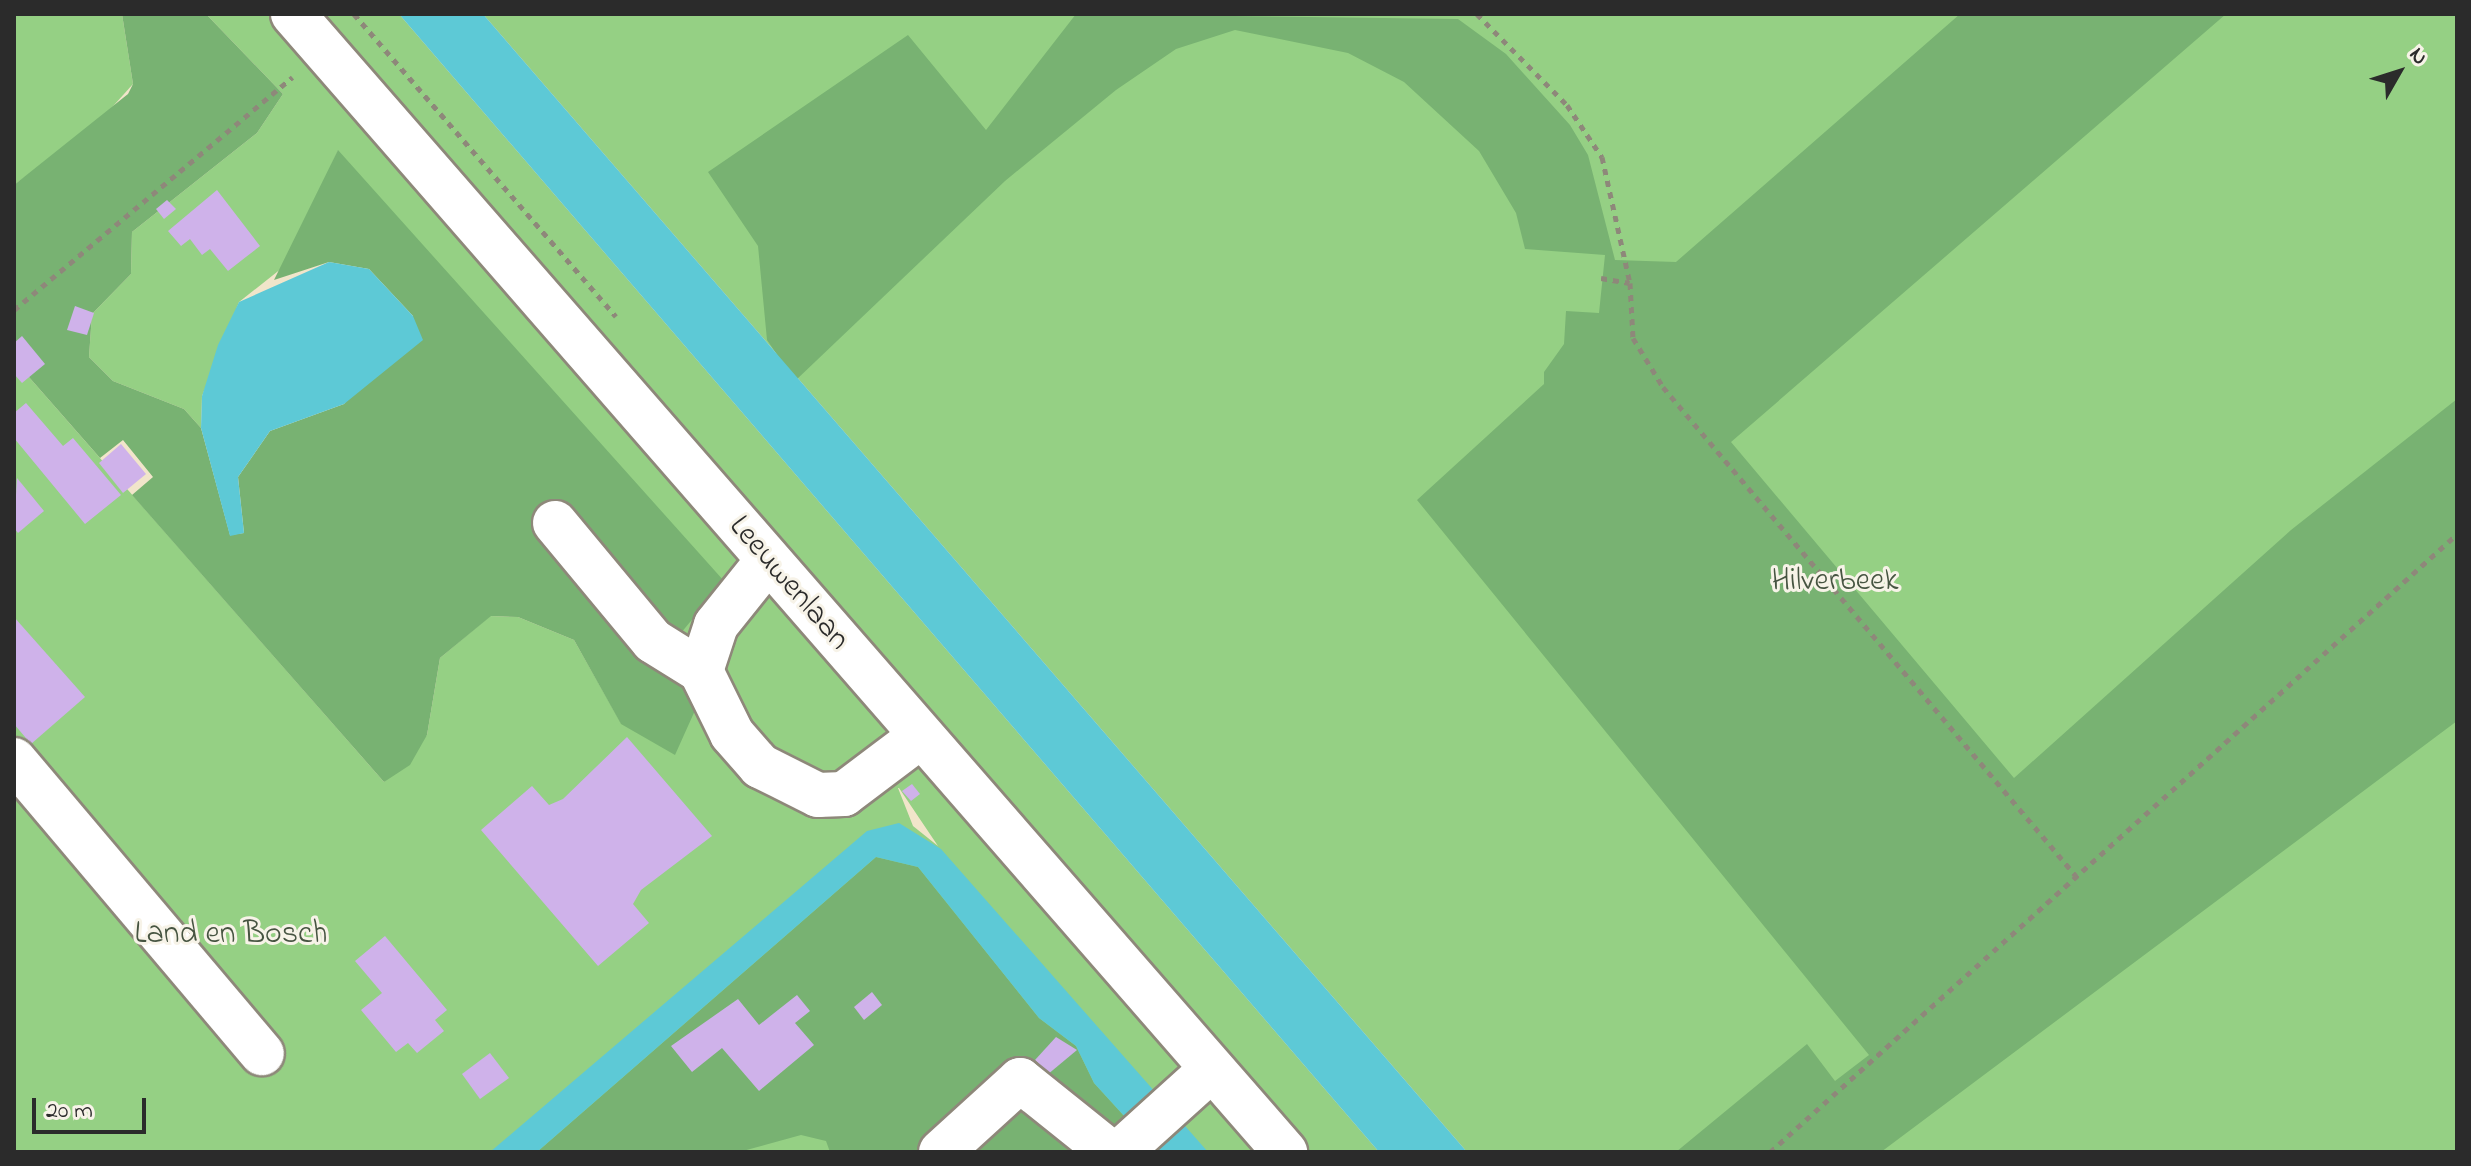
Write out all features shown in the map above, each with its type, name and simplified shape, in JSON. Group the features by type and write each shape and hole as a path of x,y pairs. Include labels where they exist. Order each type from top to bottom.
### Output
{"street":[{"name":"Leeuwenlaan","path":"293,14 1285,1152"},
{"path":"555,523 653,641 701,671 732,734 760,766 818,795 844,794 921,736"},
{"path":"701,671 716,625 768,560"},
{"path":"14,760 262,1053"},
{"path":"1120,1152 1212,1069"},
{"path":"941,1152 1020,1080 1110,1152"}],"path":[{"path":"1477,14 1567,105 1602,157 1630,283 1633,338 1663,387 2076,876"},
{"path":"14,310 303,69"},
{"path":"1601,278 1630,283"},
{"path":"1770,1152 2457,534"}],"green space":[{"path":"14,14 122,14 133,84 97,124 14,185"},
{"path":"122,14 206,14 283,94 257,133 132,232 131,274 92,314 89,357 113,381 184,409 201,428 230,535 244,533 238,477 270,431 344,404 413,316 369,269 329,262 274,280 338,150 724,581 671,645 697,706 675,755 621,724 574,640 518,617 491,616 440,658 427,735 410,765 384,782 132,495 153,477 123,440 100,458 14,360 14,185 128,94 133,84"},
{"name":"Land en Bosch","path":"206,14 399,14 1379,1152 14,1152 14,360 384,782 427,735 440,658 490,616 518,617 574,640 621,723 675,754 338,151 282,268 239,302 202,396 201,428 184,409 113,381 89,357 92,314 131,274 132,232 257,133 283,94","holes":["899,788 938,846 913,826"]},
{"name":"Hilverbeek","path":"483,14 2457,14 2457,1152 1467,1152"},
{"path":"1076,14 1458,19 1506,54 1570,125 1588,155 1615,260 1676,262 1960,14 2226,14 1731,442 2014,778 2291,530 2457,399 2457,721 1881,1152 1676,1152 1807,1044 1835,1081 1869,1055 1417,500 1544,384 1544,372 1564,344 1566,311 1599,313 1605,255 1525,249 1516,213 1479,151 1404,82 1348,53 1235,30 1176,49 1116,90 1005,181 795,381 767,340 758,246 708,172 908,35 986,130"},
{"path":"876,857 918,867 1039,1018 1076,1046 1094,1083 1157,1152 830,1152 826,1141 801,1135 739,1152 537,1152"}],"water":[{"path":"399,14 483,14 1467,1152 1379,1152"},
{"path":"329,262 369,269 413,316 423,340 344,404 270,431 238,477 244,533 230,536 201,428 202,396 218,345 239,302"},
{"path":"899,823 941,849 1208,1152 1157,1152 1094,1083 1076,1046 1039,1018 918,867 876,857 537,1152 490,1152 867,831"}],"building":[{"path":"217,190 260,246 228,271 210,249 202,255 190,239 181,246 168,231"},
{"path":"167,200 176,209 164,219 156,209"},
{"path":"75,306 94,313 87,335 67,330"},
{"path":"22,336 45,364 22,383 14,374 14,343"},
{"path":"26,403 63,446 73,438 121,495 85,524 14,438 14,413"},
{"path":"121,444 146,474 123,493 99,463"},
{"path":"17,478 44,511 18,533 14,528"},
{"path":"14,617 85,697 31,744 14,724"},
{"path":"627,737 712,836 641,890 633,904 649,923 598,966 481,830 532,786 549,805 563,799"},
{"path":"912,784 920,794 911,801 902,791"},
{"path":"385,936 447,1010 435,1020 444,1031 417,1053 408,1043 396,1052 361,1010 382,993 355,961"},
{"path":"872,992 882,1005 864,1020 854,1007"},
{"path":"797,995 810,1011 795,1023 814,1045 759,1091 722,1048 692,1072 671,1046 738,999 759,1025"},
{"path":"1056,1037 1077,1050 1047,1075 1035,1060"},
{"path":"490,1053 509,1078 480,1099 462,1074"}]}
